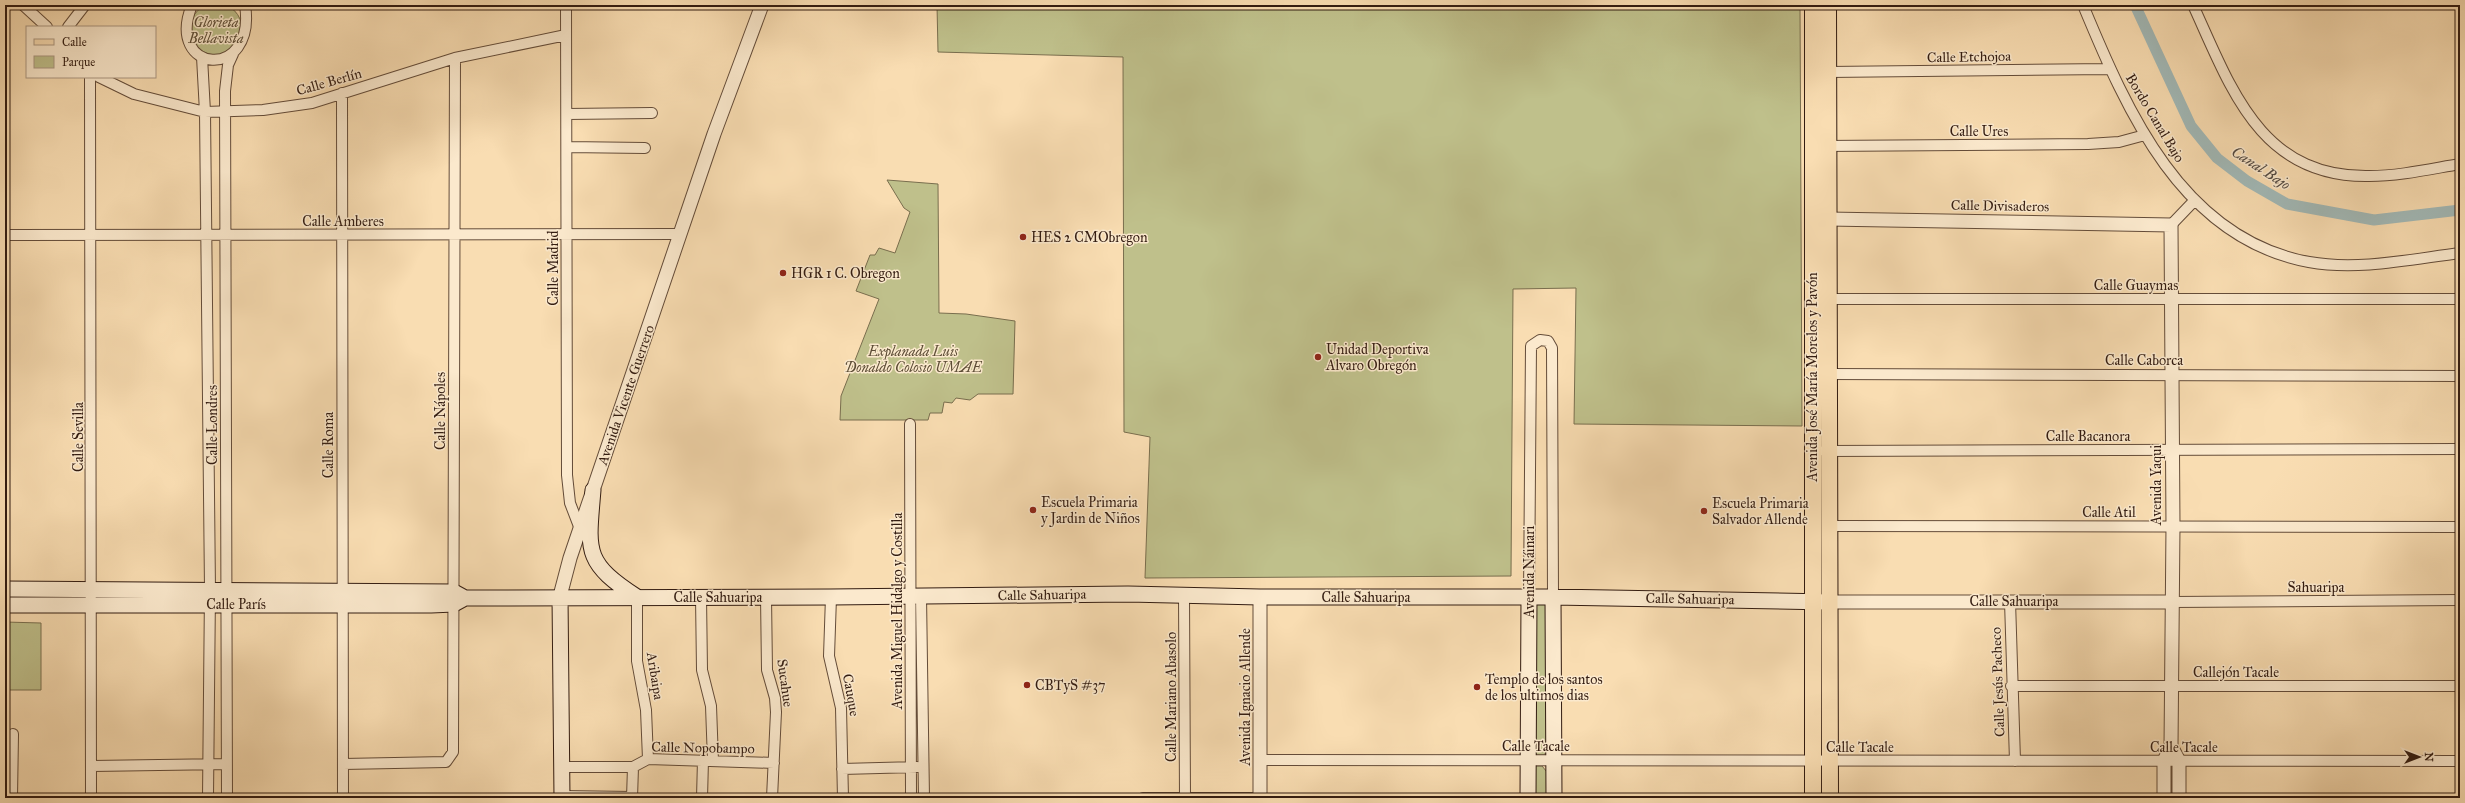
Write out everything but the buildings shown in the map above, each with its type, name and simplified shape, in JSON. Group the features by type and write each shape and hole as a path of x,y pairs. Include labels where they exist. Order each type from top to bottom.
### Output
{"main road":[{"name":"Avenida José María Morelos y Pavón","path":"1813,5 1813,798"},
{"name":"Avenida José María Morelos y Pavón","path":"1828,5 1830,798"},
{"path":"593,490 590,541 596,562 610,579 637,597"},
{"name":"Calle París","path":"5,589 92,596 457,598 560,596"},
{"name":"Calle Sahuaripa","path":"560,596 831,597 1128,594 1260,597 1553,597 1829,602"},
{"name":"Calle París","path":"5,605 92,596"},
{"name":"Avenida Vicente Guerrero","path":"560,596 562,797"},
{"name":"Avenida Náinari","path":"1528,798 1529,597"},
{"name":"Avenida Náinari","path":"1553,597 1554,798"}],"street":[{"path":"23,5 46,26"},
{"path":"69,26 85,5"},
{"path":"192,5 185,25 186,38 193,50 202,57 214,59 233,54"},
{"name":"Calle Londres","path":"226,798 227,236 225,112 226,77 233,54 240,48 245,35 247,24 245,5"},
{"name":"Calle Madrid","path":"566,5 567,475 570,503 580,529"},
{"name":"Avenida Vicente Guerrero","path":"560,596 593,490 714,134 762,5"},
{"name":"Bordo Canal Bajo","path":"2084,5 2110,69 2145,135 2166,166 2194,201 2241,236 2265,249 2310,262 2354,264 2404,261 2460,253"},
{"path":"2193,5 2238,101 2264,135 2282,150 2325,172 2348,175 2392,175 2460,164"},
{"name":"Calle Berlín","path":"101,78 134,94 205,112 291,107 455,58 566,35"},
{"name":"Calle Londres","path":"202,57 205,112 209,597 208,798"},
{"name":"Calle Nápoles","path":"343,764 446,762 451,756 453,746 457,598 455,58"},
{"name":"Calle Etchojoa","path":"1828,72 2110,69"},
{"name":"Calle Sevilla","path":"90,78 92,236 91,798"},
{"name":"Calle Roma","path":"342,93 343,798"},
{"path":"567,114 652,113"},
{"name":"Calle Ures","path":"1812,146 2105,143 2145,135"},
{"path":"567,147 645,148"},
{"path":"2171,225 2194,201"},
{"name":"Calle Divisaderos","path":"1828,219 2171,225"},
{"name":"Avenida Yaqui","path":"2164,798 2164,761 2170,746 2173,526 2171,225"},
{"name":"Calle Amberes","path":"5,235 227,236 342,234 680,234"},
{"name":"Calle Guaymas","path":"1812,299 2460,298"},
{"name":"Avenida Náinari","path":"1529,597 1531,346 1537,341 1544,340 1548,342 1552,348 1553,597"},
{"name":"Calle Caborca","path":"1829,374 2460,376"},
{"name":"Avenida Miguel Hidalgo y Costilla","path":"910,424 924,798"},
{"name":"Calle Bacanora","path":"1812,451 2460,449"},
{"name":"Calle Atil","path":"1829,526 2460,527"},
{"name":"Avenida Miguel Hidalgo y Costilla","path":"911,798 916,596"},
{"name":"Calle Mariano Abasolo","path":"1184,596 1185,798"},
{"name":"Aribaipa","path":"637,597 637,661 646,706 648,759"},
{"path":"701,597 702,664 711,706 714,761"},
{"name":"Sucahue","path":"766,597 767,670 776,704 772,798"},
{"name":"Cauque","path":"831,597 829,656 841,708 842,798"},
{"name":"Avenida Ignacio Allende","path":"1260,597 1260,798"},
{"name":"Sahuaripa","path":"2171,602 2460,600"},
{"name":"Calle Jesús Pacheco","path":"2010,601 2011,686 2015,761"},
{"name":"Calle Sahuaripa","path":"1829,602 2171,602"},
{"name":"Callejón Tacale","path":"2011,686 2460,686"},
{"path":"12,798 13,734"},
{"path":"2170,746 2179,761 2179,798"},
{"name":"Calle Nopobampo","path":"562,767 633,767 648,759 774,763"},
{"path":"702,798 703,760"},
{"name":"Calle Tacale","path":"1261,760 2460,761"},
{"path":"92,766 226,764"},
{"path":"562,797 632,797 633,767"},
{"path":"842,769 923,767"},
{"path":"1143,798 1260,798"}],"green space":[{"name":"Glorieta Bellavista","path":"216,3 226,5 234,11 240,19 242,29 240,39 234,47 226,53 216,55 206,53 198,47 192,39 190,29 192,19 198,11 206,5"},
{"name":"Unidad Deportiva Alvaro Obregón","path":"937,5 1800,5 1802,426 1574,424 1576,288 1513,289 1511,576 1145,578 1150,437 1124,432 1123,57 938,52"},
{"name":"Explanada Luis Donaldo Colosio UMAE","path":"887,180 938,184 939,313 966,314 1015,321 1013,394 978,394 970,400 956,398 952,403 944,402 942,413 930,413 928,420 840,420 841,396 879,299 856,291 870,255 875,255 879,248 895,253 910,212 904,208"},
{"path":"1537,599 1548,605 1547,751 1544,755 1535,755 1532,610"},
{"path":"5,622 41,623 41,690 5,690"},
{"path":"1536,766 1542,766 1547,772 1549,798 1532,798 1533,769"}],"waterway":[{"name":"Canal Bajo","path":"2135,5 2191,126 2217,158 2247,181 2287,204 2374,220 2460,210"}],"place":[{"name":"HES 2 CMObregon","path":"1023,237"},
{"name":"HGR 1 C. Obregon","path":"783,273"},
{"name":"Unidad Deportiva Alvaro Obregón","path":"1318,357"},
{"name":"Escuela Primaria y Jardin de Niños","path":"1033,510"},
{"name":"Escuela Primaria Salvador Allende","path":"1704,511"},
{"name":"CBTyS #37","path":"1027,685"},
{"name":"Templo de los santos de los ultimos dias","path":"1477,687"}]}
